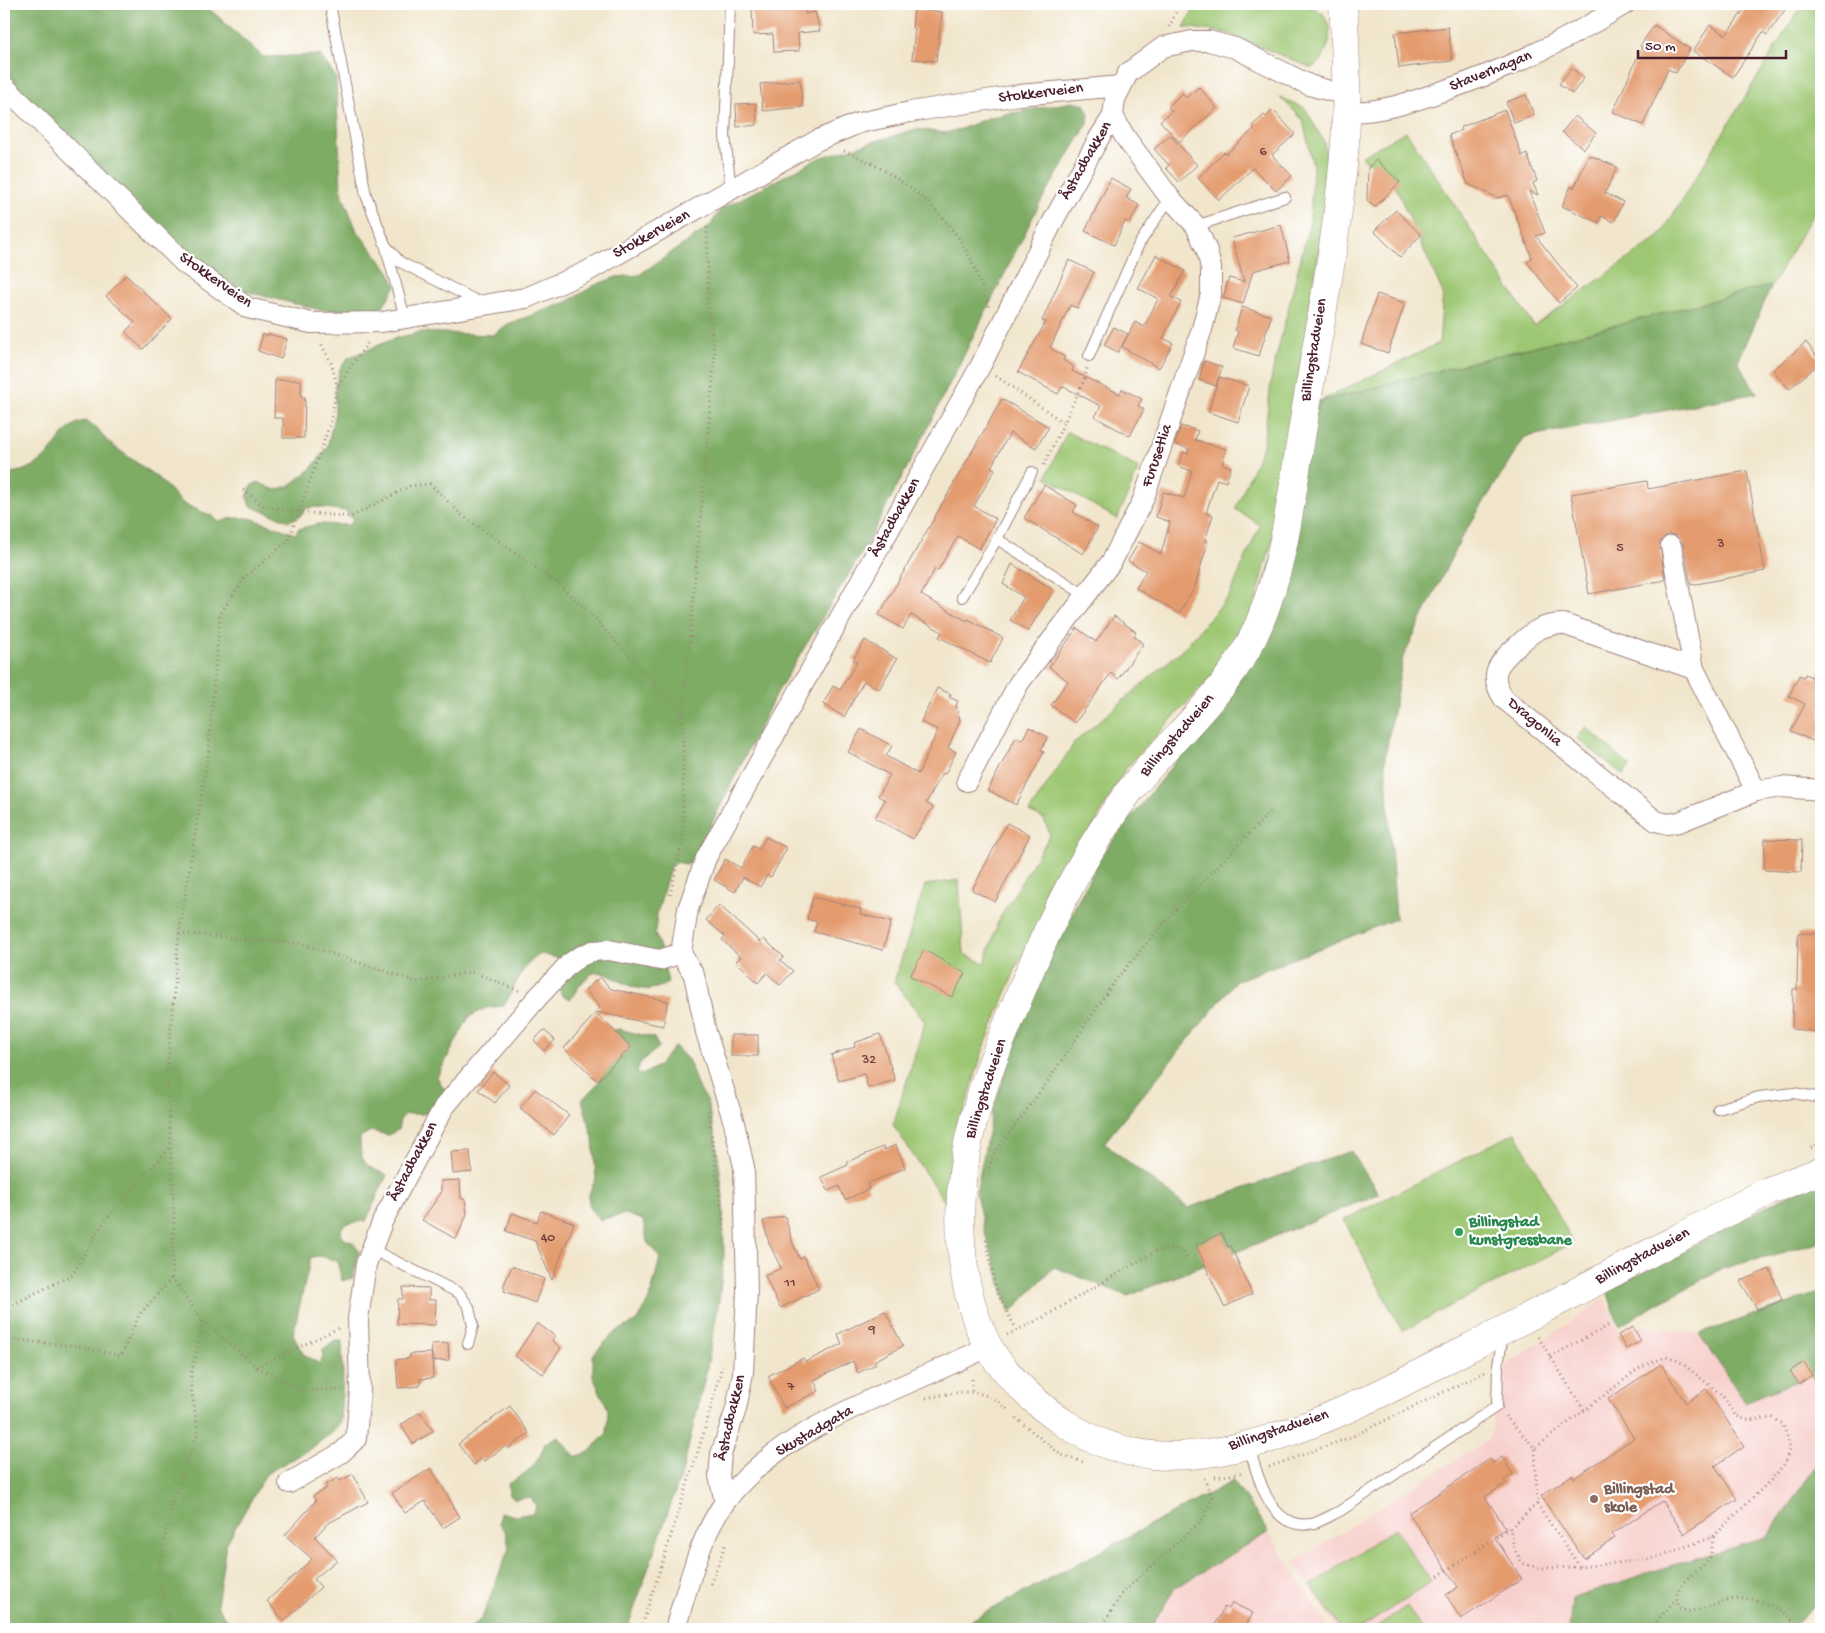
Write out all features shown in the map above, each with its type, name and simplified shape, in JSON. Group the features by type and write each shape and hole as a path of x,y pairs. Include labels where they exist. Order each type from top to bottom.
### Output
{"main road":[{"name":"Billingstadveien","path":"1343,4 1346,102 1341,179 1333,239 1280,562 1271,592 1245,654 1228,679 1131,790 1087,856 1046,934 992,1064 971,1126 960,1192 959,1246 972,1305 987,1347 1009,1375 1055,1418 1104,1444 1151,1455 1201,1454 1248,1445 1335,1413 1392,1387 1768,1191 1821,1170"}],"street":[{"name":"Staverhagan","path":"1346,102 1372,112 1397,107 1499,72 1580,32 1626,4"},
{"path":"1121,86 1128,73 1163,47 1201,41 1235,48 1309,85 1330,91 1346,102"},
{"name":"Stokkerveien","path":"4,86 184,263 248,308 311,323 382,322 526,298 586,272 818,140 859,123 910,112 1039,93 1121,86"},
{"name":"Åstadbakken","path":"725,1502 719,1476 722,1454 736,1410 743,1373 747,1291 744,1167 734,1123 706,1032 694,975 681,953 688,909 706,858 981,365 1052,223 1113,116 1121,86"},
{"name":"Furusetlia","path":"967,781 1019,682 1112,562 1143,500 1202,329 1211,294 1211,268 1207,251 1196,226 1170,198 1125,137 1113,116"},
{"path":"1671,546 1694,669 1756,791"},
{"name":"Dragonlia","path":"1694,669 1563,624 1550,624 1532,632 1500,661 1496,672 1496,681 1504,699 1656,821 1668,824 1679,822 1756,791 1782,787 1821,790"},
{"name":"Åstadbakken","path":"289,1483 341,1453 356,1439 360,1390 358,1319 361,1286 371,1249 383,1220 444,1107 537,998 569,964 592,951 610,950 660,960 681,953"},
{"name":"Skustadgata","path":"676,1629 697,1562 712,1526 725,1502 760,1466 798,1438 820,1426 987,1347"}],"lane":[{"path":"330,4 366,195 385,244 405,318"},
{"path":"730,4 725,136 731,191"},
{"path":"1196,226 1285,197"},
{"path":"1089,356 1139,244 1170,198"},
{"path":"385,244 400,262 484,304"},
{"path":"962,597 997,539 1032,472"},
{"path":"997,539 1085,595"},
{"path":"1718,1109 1759,1097 1794,1093 1821,1098"},
{"path":"371,1249 458,1293 469,1308 473,1326 468,1344"},
{"path":"1248,1445 1266,1494 1278,1515 1295,1524 1314,1523 1340,1511 1497,1406 1498,1365 1504,1330"}],"path":[{"path":"818,140 856,155 912,188 944,219 968,253 999,330"},
{"path":"668,904 683,839 683,713 715,354 708,306 707,204"},
{"path":"360,1390 302,1390 257,1367 203,1321 172,1278 172,1145 167,1072 179,933 208,756 220,614 246,576 288,541 300,512 331,421 338,386 382,322"},
{"path":"311,323 332,365 338,386"},
{"path":"1032,472 1041,470 1085,378 1089,356"},
{"path":"981,365 1064,423"},
{"path":"242,490 264,506 351,517 410,486 430,484 462,515 555,581 584,608 683,713"},
{"path":"988,1173 993,1155 1046,1084 1114,982 1176,909 1273,809"},
{"path":"179,933 303,944 417,982 473,972 537,998"},
{"path":"708,1108 724,1232"},
{"path":"4,1309 72,1275 106,1220 172,1145"},
{"path":"986,1239 997,1292 1016,1329"},
{"path":"987,1347 1016,1329 1042,1318 1156,1251 1172,1248 1184,1253 1187,1262"},
{"path":"4,1316 8,1339 78,1346 121,1356 139,1315 172,1278"},
{"path":"257,1367 358,1319"},
{"path":"170,1629 158,1572 172,1502 198,1432 190,1380 203,1321"},
{"path":"1550,1357 1611,1324"},
{"path":"1533,1330 1584,1410"},
{"path":"1510,1528 1514,1548 1522,1563 1539,1568 1580,1567 1651,1559 1713,1537 1785,1463 1790,1447 1783,1424 1773,1418 1746,1420 1735,1415 1722,1395 1678,1361 1666,1357 1641,1367 1535,1448"},
{"path":"641,1629 704,1432 724,1359"},
{"path":"1497,1406 1535,1448 1537,1504 1580,1567"},
{"path":"1101,1629 1122,1593 1205,1517 1212,1497 1204,1478"},
{"path":"1438,1576 1510,1528 1537,1504"},
{"path":"1650,1629 1675,1600 1678,1587 1710,1559 1713,1537"},
{"path":"1675,1600 1679,1608 1688,1612 1730,1600 1758,1600 1771,1603 1786,1613 1802,1629"}],"shaded area":[{"name":"Billingstad skole","path":"1605,1299 1619,1331 1633,1325 1699,1334 1745,1402 1811,1375 1821,1392 1821,1459 1766,1538 1653,1571 1572,1599 1569,1629 1336,1629 1294,1562 1489,1439 1506,1365"},
{"path":"1269,1532 1329,1629 1150,1629 1175,1588"}],"green space":[{"path":"4,4 204,4 263,57 320,55 336,77 341,191 357,231 389,271 396,286 380,311 320,310 240,290 184,249 73,146 4,75"},
{"path":"1197,4 1305,4 1323,13 1330,28 1329,43 1322,60 1312,68 1227,33 1184,27"},
{"path":"1802,4 1821,4 1821,200 1772,285 1318,402 1439,343 1443,293 1391,177 1361,157 1406,131 1534,326 1660,236"},
{"path":"1280,97 1305,108 1324,142 1330,181 1274,534 1254,608 1218,670 1125,769 1018,963 982,1053 956,1139 946,1204 893,1125 925,1022 894,982 925,885 959,880 964,954 985,963 999,919 1050,835 1044,819 1029,812 1075,742 1183,649 1229,596 1260,525 1235,509 1263,446 1272,374 1310,221 1313,166 1303,120"},
{"path":"1073,102 1084,104 1089,114 1088,123 1040,203 924,435 864,549 775,696 693,861 686,864 676,862 670,867 657,914 655,933 668,983 656,988 645,989 625,984 609,975 594,973 584,980 571,999 562,996 559,987 561,959 541,954 523,970 504,1006 486,1008 469,1017 437,1077 454,1100 451,1106 423,1114 405,1114 400,1120 398,1130 388,1135 371,1131 360,1137 361,1153 365,1162 387,1175 366,1221 345,1224 341,1229 342,1238 354,1243 359,1251 353,1278 342,1281 337,1261 320,1256 311,1257 293,1334 304,1355 320,1364 323,1357 322,1351 335,1341 342,1341 343,1378 340,1423 330,1434 313,1447 266,1474 226,1544 217,1605 232,1629 4,1629 4,473 22,471 35,465 46,457 69,429 77,423 88,421 97,428 108,442 158,478 184,504 212,516 219,522 232,518 250,518 296,534 298,529 318,524 348,525 353,521 346,511 317,507 307,508 300,516 289,521 250,506 247,497 251,486 258,482 275,490 289,486 310,470 327,448 335,413 335,390 339,370 348,358 396,338 421,332 493,335 508,324 567,302 595,285 616,277 639,275 710,226 721,209 819,158 916,129 945,133 961,129 990,117"},
{"path":"1772,285 1738,362 1757,393 1525,437 1460,540 1403,657 1385,758 1396,919 1236,981 1104,1143 1188,1208 1351,1151 1379,1194 1128,1296 1054,1267 1010,1313 983,1226 976,1194 992,1112 1033,991 1100,857 1234,687 1318,402"},
{"path":"1067,432 1139,468 1117,519 1046,477"},
{"path":"1586,727 1630,766 1623,775 1577,738"},
{"path":"619,1029 654,1038 659,1047 640,1063 637,1072 642,1075 658,1066 675,1046 689,1061 697,1085 707,1101 716,1140 723,1196 724,1255 719,1301 706,1373 682,1473 627,1629 469,1629 482,1618 509,1548 506,1533 499,1523 500,1512 515,1516 533,1513 536,1506 531,1497 515,1499 509,1494 508,1484 531,1468 539,1458 545,1443 558,1436 575,1457 589,1452 607,1433 608,1409 593,1377 593,1355 614,1333 638,1320 650,1298 660,1258 647,1242 643,1220 625,1214 600,1220 590,1209 588,1196 596,1178 593,1138 582,1100 598,1083 608,1064 602,1033"},
{"name":"Billingstad kunstgressbane","path":"1516,1132 1573,1243 1402,1331 1344,1220"},
{"path":"1821,1180 1821,1242 1721,1269 1619,1326 1607,1291 1782,1198"},
{"path":"1821,1292 1821,1392 1811,1375 1745,1402 1699,1334"},
{"path":"1821,1459 1821,1599 1790,1629 1569,1629 1572,1599 1653,1571 1766,1538"},
{"path":"1233,1481 1269,1532 1175,1588 1150,1629 959,1629 975,1618"},
{"path":"1395,1528 1431,1582 1360,1629 1341,1629 1311,1585"},
{"path":"1407,1606 1422,1629 1373,1629"}],"building":[{"path":"805,4 805,14 815,12 820,31 798,33 799,51 774,52 773,34 753,35 752,7"},
{"path":"1748,4 1789,4 1767,35 1763,32 1733,77 1693,51 1710,25 1726,35"},
{"path":"914,9 942,12 936,61 912,59 915,28 912,28"},
{"path":"1654,25 1690,49 1676,73 1668,69 1643,125 1613,112 1642,47 1640,46"},
{"path":"1448,27 1452,61 1399,68 1395,33"},
{"path":"1571,68 1584,78 1572,94 1559,84"},
{"path":"800,80 803,107 763,111 760,84"},
{"path":"1199,87 1217,108 1179,142 1160,121 1172,111 1168,107 1182,93 1186,98"},
{"path":"1526,95 1534,115 1514,123 1506,102"},
{"path":"756,103 757,125 737,127 736,104"},
{"path":"1273,110 1295,134 1272,155 1292,176 1276,191 1253,168 1219,200 1198,178 1224,152 1226,154 1255,128 1253,125 1264,115 1266,117"},
{"path":"1505,110 1522,156 1527,154 1537,181 1533,183 1538,195 1529,191 1545,233 1536,236 1577,288 1559,303 1527,262 1532,258 1508,195 1498,198 1468,184 1449,135 1462,130 1461,127"},
{"path":"1575,116 1596,133 1584,149 1562,132"},
{"path":"1170,135 1197,165 1179,182 1166,168 1169,165 1154,149"},
{"path":"1589,155 1617,167 1605,193 1623,202 1614,222 1601,216 1599,223 1562,206 1571,186 1574,188"},
{"path":"1376,160 1400,182 1375,207 1367,201 1368,168"},
{"path":"1111,178 1131,189 1126,198 1139,205 1130,223 1125,221 1114,245 1085,231"},
{"path":"1396,210 1421,235 1400,257 1374,231"},
{"path":"1281,225 1290,261 1253,271 1243,304 1223,298 1229,278 1244,282 1232,238"},
{"path":"1156,255 1185,271 1171,297 1181,302 1163,338 1173,343 1159,368 1122,347 1135,322 1144,327 1158,299 1138,288"},
{"path":"1069,260 1094,272 1077,308 1070,305 1050,348 1065,357 1063,360 1074,367 1072,371 1120,394 1122,389 1142,399 1138,406 1144,409 1130,436 1095,417 1101,406 1066,388 1062,387 1058,394 1018,372 1046,322 1042,321"},
{"path":"126,275 172,319 143,349 125,332 135,322 106,296"},
{"path":"1377,294 1405,303 1388,353 1361,344"},
{"path":"1242,307 1271,316 1259,356 1233,348 1238,331 1235,330"},
{"path":"1114,327 1128,334 1118,352 1104,345"},
{"path":"263,334 287,339 281,359 258,351"},
{"path":"1806,342 1821,362 1789,389 1773,370"},
{"path":"1204,361 1222,367 1216,386 1199,380"},
{"path":"1219,377 1249,386 1238,422 1208,412"},
{"path":"275,380 301,380 301,397 305,397 304,438 283,438 283,418 274,418"},
{"path":"1002,399 1049,427 1036,448 1010,433 991,467 995,469 974,506 996,519 979,549 958,536 938,570 935,569 921,595 967,621 968,619 1003,638 990,663 939,637 942,632 911,615 903,629 879,615"},
{"path":"1181,426 1198,431 1195,440 1226,449 1222,464 1231,467 1226,482 1217,479 1206,513 1213,515 1205,541 1208,542 1195,586 1179,614 1136,588 1146,571 1128,561 1139,542 1161,554 1170,522 1156,517 1163,492 1184,498 1192,471 1178,466 1183,452 1188,454 1189,449 1175,444"},
{"path":"1747,471 1765,571 1691,585 1683,543 1675,535 1669,534 1660,543 1665,580 1589,594 1571,494 1647,481 1648,489"},
{"path":"1044,485 1077,505 1073,512 1098,527 1083,554 1024,518"},
{"path":"1012,564 1054,590 1028,631 1010,620 1024,597 1003,584"},
{"path":"1114,616 1136,632 1134,636 1143,644 1118,679 1111,673 1075,723 1051,705 1068,681 1049,667 1077,628 1096,642"},
{"path":"865,640 897,659 879,689 864,681 844,717 823,704 833,686 840,690 857,662 853,660"},
{"path":"1821,670 1821,730 1817,739 1815,738 1813,741 1791,731 1805,704 1789,696 1799,675 1804,677 1805,674 1816,679"},
{"path":"937,688 951,694 949,697 958,701 956,706 960,720 948,748 956,752 945,774 943,773 926,803 933,807 913,839 875,818 885,800 878,796 890,775 848,752 861,729 892,746 886,756 918,774 938,730 921,722"},
{"path":"1029,727 1048,737 1041,750 1044,752 1016,805 988,790 1016,737 1022,740"},
{"path":"1007,823 1030,835 995,902 972,890"},
{"path":"766,837 787,848 771,877 767,875 760,887 743,877 735,892 714,880 725,859 741,868 753,846 759,849"},
{"path":"1765,839 1802,840 1801,872 1764,870"},
{"path":"813,897 861,909 860,914 891,922 883,950 814,932 817,922 807,919"},
{"path":"719,905 760,942 764,939 784,957 780,960 793,971 780,985 767,973 758,983 736,961 741,957 722,940 725,936 706,920"},
{"path":"1798,933 1821,934 1821,1032 1792,1029 1793,989 1797,989"},
{"path":"924,950 965,973 952,997 910,976"},
{"path":"600,977 611,989 668,1001 663,1026 596,1012 600,1007 585,990"},
{"path":"596,1013 631,1047 597,1081 564,1048"},
{"path":"544,1030 555,1040 544,1051 534,1040"},
{"path":"880,1034 895,1080 868,1088 864,1074 839,1081 831,1055 855,1047 854,1043"},
{"path":"731,1035 758,1035 758,1056 731,1056"},
{"path":"493,1072 509,1085 495,1103 478,1090"},
{"path":"535,1089 569,1115 554,1135 520,1108"},
{"path":"896,1145 905,1168 867,1184 869,1189 845,1200 839,1186 828,1191 821,1177 848,1165 847,1162 883,1147 884,1150"},
{"path":"470,1151 472,1172 453,1174 451,1152"},
{"path":"460,1180 461,1198 465,1200 467,1214 456,1239 422,1220 441,1193 441,1181"},
{"path":"541,1211 574,1223 552,1280 535,1241 506,1231 512,1213 537,1222"},
{"path":"785,1216 793,1244 800,1259 804,1257 819,1289 780,1308 765,1276 781,1268 769,1243 763,1221"},
{"path":"1222,1233 1228,1247 1231,1246 1252,1294 1224,1307 1196,1245"},
{"path":"512,1266 544,1279 535,1303 504,1291 505,1288 503,1287"},
{"path":"1770,1269 1782,1300 1758,1310 1740,1281"},
{"path":"403,1287 429,1288 429,1300 436,1300 435,1325 397,1324 398,1299 403,1299"},
{"path":"885,1311 903,1346 874,1361 876,1364 858,1373 853,1361 814,1380 819,1391 784,1408 768,1376 803,1358 805,1362 842,1344 838,1334"},
{"path":"537,1323 555,1336 552,1340 561,1348 543,1374 515,1356"},
{"path":"1633,1327 1641,1341 1626,1349 1618,1335"},
{"path":"448,1343 449,1360 432,1361 431,1344"},
{"path":"432,1353 433,1378 420,1379 420,1386 398,1388 396,1360 410,1358 410,1354"},
{"path":"1804,1362 1812,1375 1799,1384 1790,1371"},
{"path":"1661,1364 1686,1403 1706,1389 1744,1446 1715,1466 1737,1499 1684,1534 1662,1501 1612,1534 1615,1538 1584,1559 1541,1496 1572,1475 1574,1478 1634,1438 1608,1399"},
{"path":"510,1406 529,1433 508,1449 506,1446 484,1461 482,1458 474,1465 458,1444"},
{"path":"420,1412 433,1431 413,1444 401,1425"},
{"path":"1502,1457 1513,1474 1504,1480 1506,1483 1485,1497 1506,1528 1494,1536 1522,1579 1461,1619 1446,1595 1458,1587 1409,1513 1490,1459 1493,1463"},
{"path":"431,1468 460,1517 443,1528 425,1501 405,1513 392,1493"},
{"path":"353,1474 368,1502 327,1524 315,1537 337,1560 314,1579 321,1587 284,1621 267,1601 312,1559 285,1535 316,1501 313,1496 327,1488 325,1485 338,1478 340,1481"},
{"path":"1232,1603 1253,1613 1244,1629 1213,1629 1224,1607 1229,1609"}],"place":[{"name":"Billingstad kunstgressbane","path":"1459,1232"},
{"name":"Billingstad skole","path":"1594,1499"}]}
